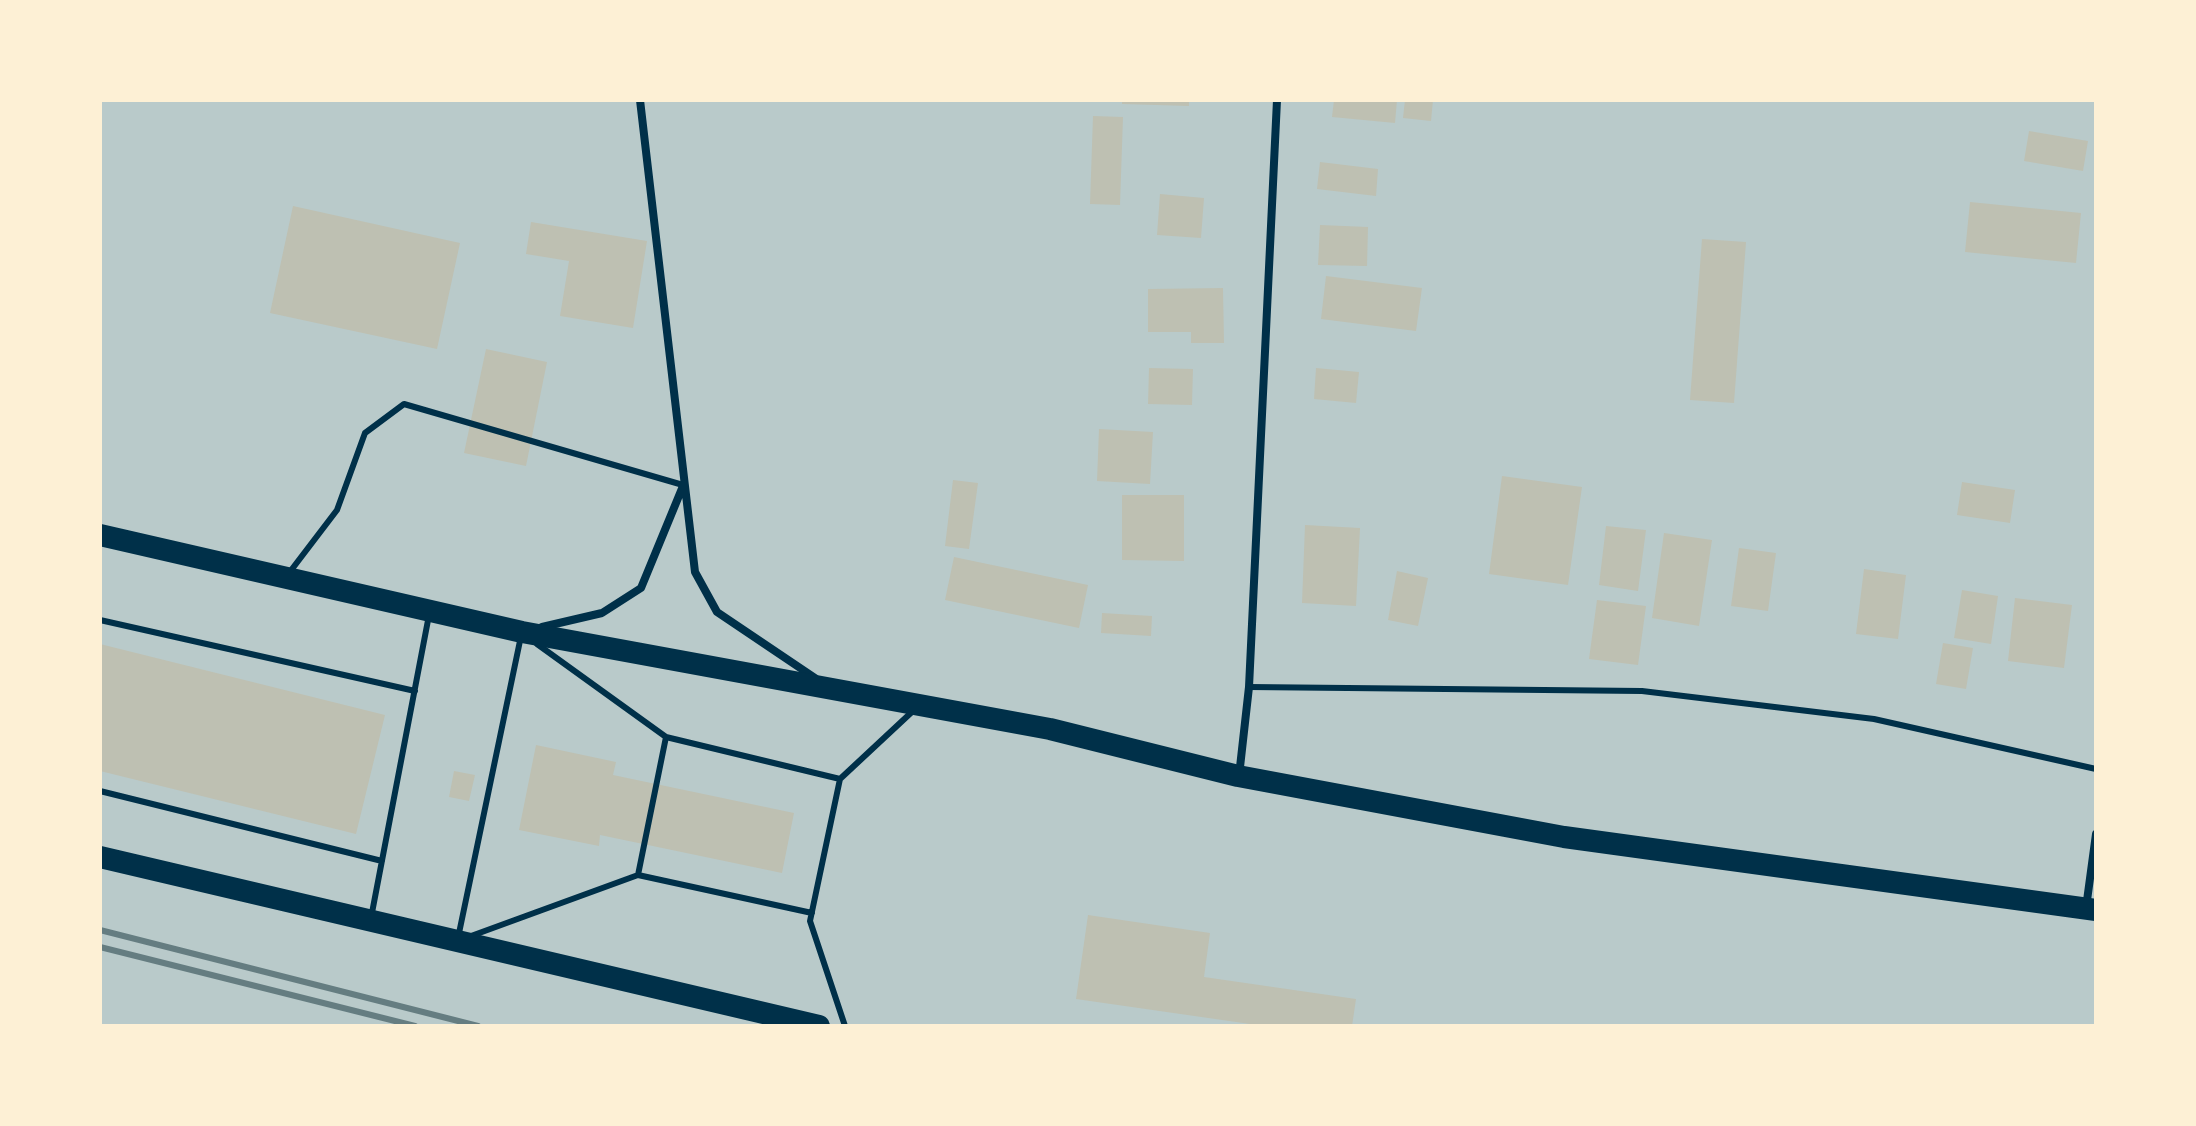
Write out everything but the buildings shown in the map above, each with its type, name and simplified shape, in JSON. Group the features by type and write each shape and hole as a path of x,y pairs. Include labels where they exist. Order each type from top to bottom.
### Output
{"highway":[{"path":"100,535 522,632 1050,729 1238,776 1564,837 2091,910"},
{"path":"100,857 819,1026"}],"street":[{"path":"640,100 695,572 717,612 828,687"},
{"path":"1238,776 1249,687 1277,100"},
{"path":"522,632 602,613 641,588 683,485"},
{"path":"2091,910 2096,834"}],"lane":[{"path":"286,577 337,510 365,433 404,404 683,485"},
{"path":"370,921 430,612"},
{"path":"100,620 415,691"},
{"path":"457,942 522,632 666,737 840,779"},
{"path":"1249,687 1642,691 1874,719 2096,769"},
{"path":"845,1026 810,921 840,779 920,704"},
{"path":"638,875 666,737"},
{"path":"100,791 382,861"},
{"path":"457,942 638,875 812,913"}],"shaded area":[{"path":"100,100 2096,100 2096,1026 100,1026"}],"railway":[{"path":"100,930 478,1026"},
{"path":"100,947 415,1026"}]}
